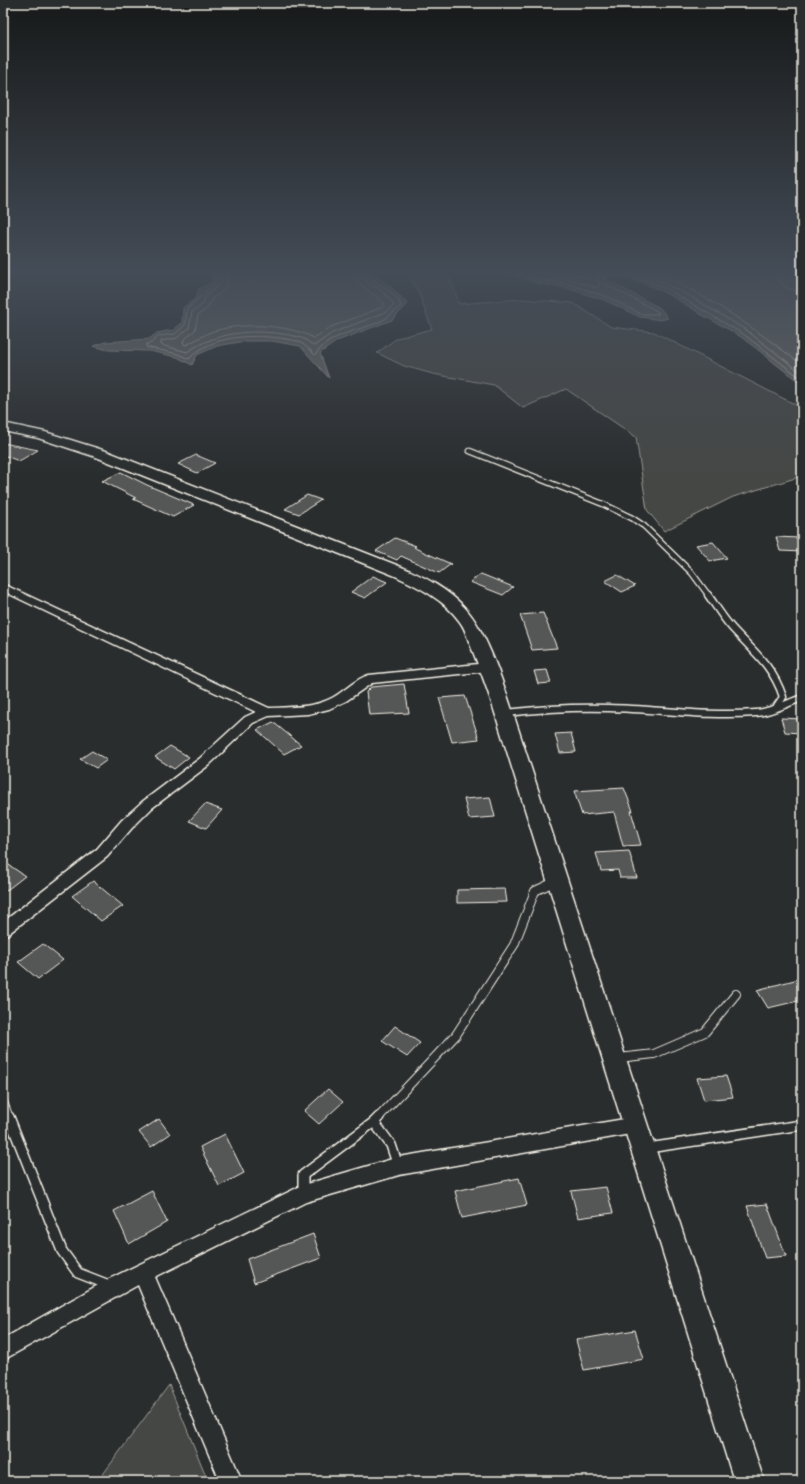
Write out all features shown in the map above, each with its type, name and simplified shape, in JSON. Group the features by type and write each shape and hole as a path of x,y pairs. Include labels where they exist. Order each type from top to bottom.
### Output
{"street":[{"path":"3,427 41,435 101,454 416,579 440,594 456,608 468,622 488,667 504,713 749,1481"},
{"path":"3,587 267,712"},
{"path":"3,930 102,853 127,824 147,805 204,762 249,720 267,712 311,709 331,703 369,679 488,667"},
{"path":"3,1350 114,1287 303,1194 399,1166 636,1125"},
{"path":"143,1273 231,1481"}],"lane":[{"path":"470,450 603,504 632,518 644,526 692,573 731,627 761,658 778,682 783,697 777,706"},
{"path":"504,713 541,708 609,708 697,713 756,713 767,711 777,706 802,698"},
{"path":"303,1194 303,1175 374,1122 456,1035 514,945 535,891 558,880"},
{"path":"614,1058 654,1054 705,1032 736,994"},
{"path":"3,1102 62,1251 78,1273 114,1287"},
{"path":"374,1122 391,1145 399,1166"},
{"path":"644,1148 802,1125"}],"shaded area":[{"path":"397,338 666,338 802,408 802,476 733,497 664,531 647,510 636,437 566,389 523,408 494,385 433,374 404,366 377,353"},
{"path":"169,1385 208,1481 98,1481"}],"water":[{"path":"344,338 337,341 320,353 329,378 300,346 272,341 245,341 217,346 197,355 192,365 177,357 149,351 108,350 93,346 105,342 149,339"},
{"path":"742,338 802,338 802,384 787,372"}],"building":[{"path":"3,443 38,450 19,461 3,455"},
{"path":"196,455 215,463 197,473 178,464"},
{"path":"121,472 194,505 173,517 133,499 136,498 102,481"},
{"path":"307,495 321,500 299,514 285,509"},
{"path":"776,537 799,538 802,552 780,551"},
{"path":"395,538 416,546 414,547 451,564 439,573 401,556 397,560 376,551"},
{"path":"713,542 727,558 710,561 696,545"},
{"path":"481,574 513,587 503,595 470,582"},
{"path":"617,575 635,586 622,592 605,581"},
{"path":"373,576 387,582 365,598 351,592"},
{"path":"543,613 557,648 532,650 520,615"},
{"path":"547,670 551,683 538,684 534,671"},
{"path":"404,684 409,713 369,715 366,692 371,687"},
{"path":"465,696 479,739 452,742 439,698"},
{"path":"781,718 802,719 802,733 785,732"},
{"path":"273,722 301,745 284,754 257,730"},
{"path":"571,733 576,752 560,753 555,734"},
{"path":"170,746 189,757 174,769 155,757"},
{"path":"92,751 107,760 96,768 80,759"},
{"path":"624,788 633,811 631,811 641,845 623,846 614,812 582,815 574,791"},
{"path":"490,797 495,817 469,819 464,799"},
{"path":"205,804 222,810 206,828 189,821"},
{"path":"629,851 637,878 620,878 618,870 601,871 596,853"},
{"path":"3,861 25,876 3,893"},
{"path":"93,881 123,906 101,921 72,896"},
{"path":"505,889 507,902 457,903 457,890"},
{"path":"43,944 63,960 38,979 18,962"},
{"path":"802,978 802,1000 768,1008 757,990"},
{"path":"395,1026 420,1043 407,1057 382,1041"},
{"path":"726,1076 733,1097 704,1100 697,1078"},
{"path":"328,1089 343,1102 319,1124 304,1111"},
{"path":"159,1119 170,1134 151,1147 139,1132"},
{"path":"225,1134 244,1173 219,1186 200,1147"},
{"path":"519,1178 527,1205 462,1218 455,1191"},
{"path":"606,1187 613,1213 578,1218 571,1191"},
{"path":"152,1191 167,1222 129,1244 114,1211"},
{"path":"767,1204 786,1256 765,1258 747,1206"},
{"path":"313,1234 321,1258 254,1283 247,1259"},
{"path":"635,1330 644,1359 584,1370 576,1340"}]}
